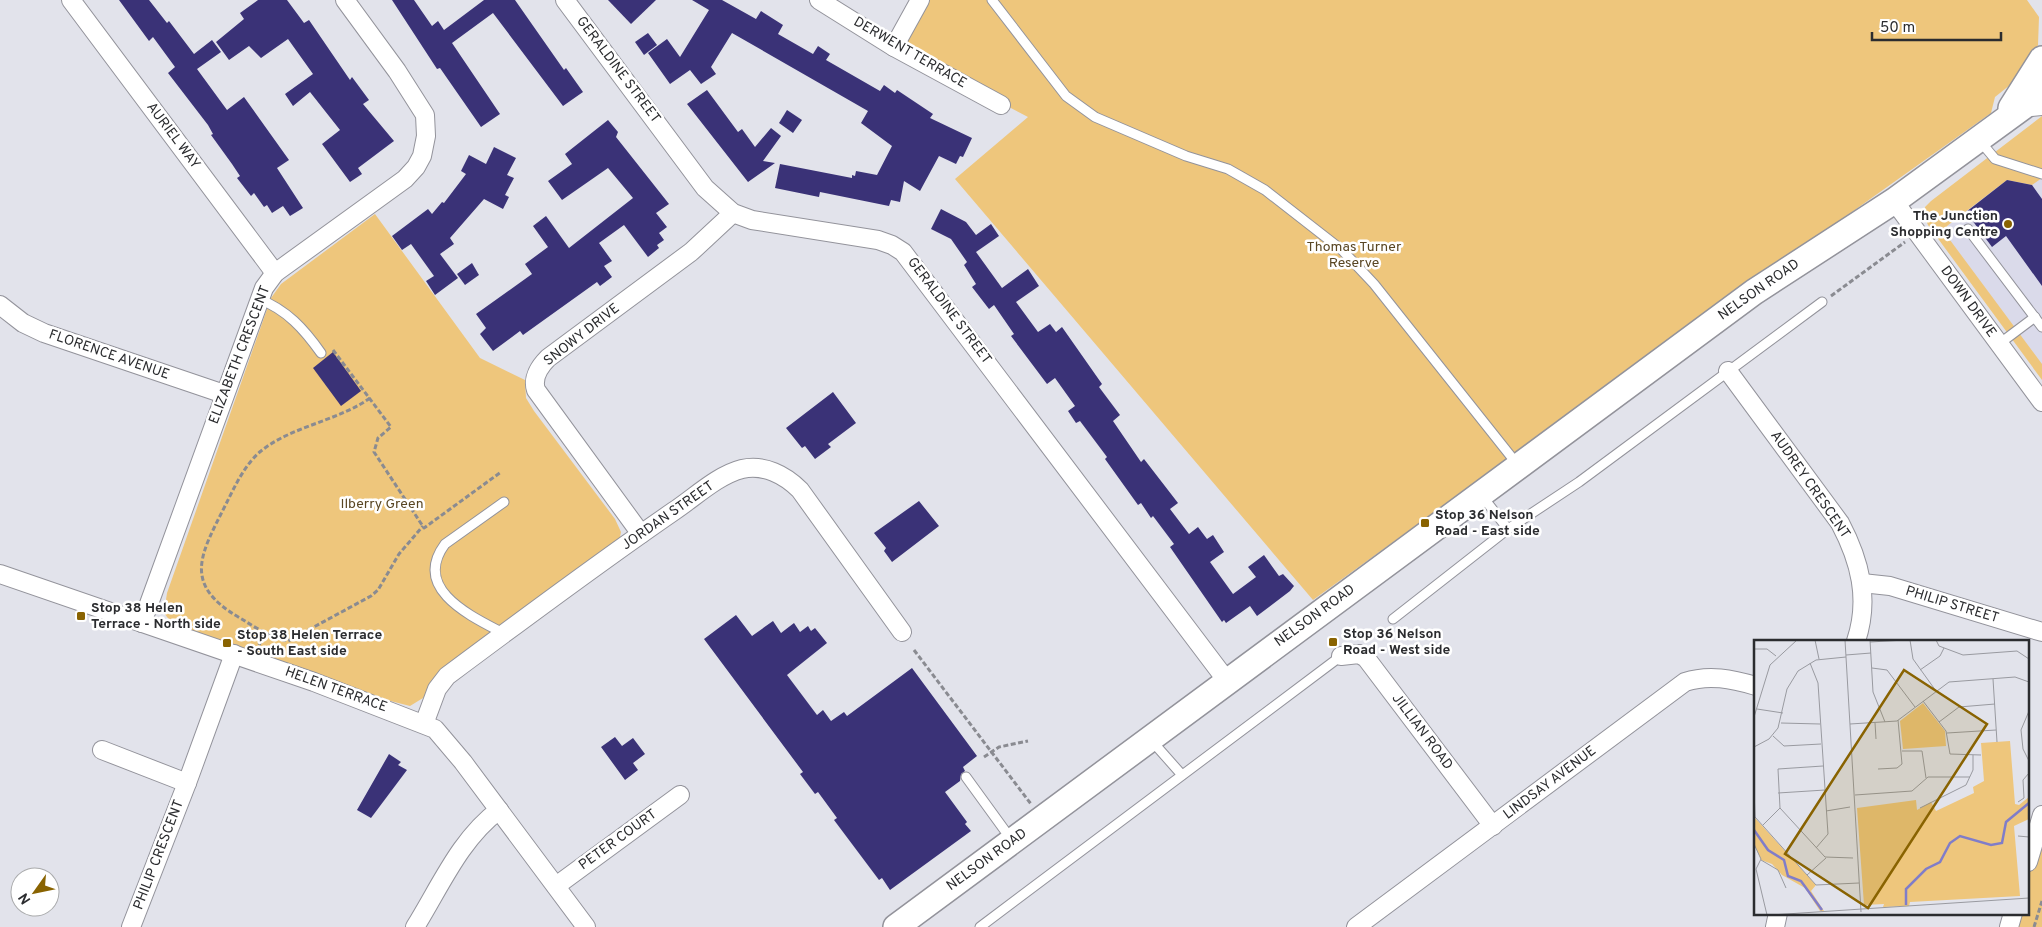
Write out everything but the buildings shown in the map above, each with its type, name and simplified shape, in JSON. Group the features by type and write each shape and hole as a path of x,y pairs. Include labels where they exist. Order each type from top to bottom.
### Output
{"main road":[{"path":"2000,125 2042,59"},
{"name":"NELSON ROAD","path":"896,927 1778,274 1894,201 2038,99"}],"street":[{"name":"AURIEL WAY","path":"71,0 275,273"},
{"name":"ELIZABETH CRESCENT","path":"142,623 259,299 275,273 397,185 416,167 424,150 426,122 424,110 344,0"},
{"name":"GERALDINE STREET","path":"565,0 706,188 732,213 744,219 878,240 903,252 1227,681"},
{"name":"DERWENT TERRACE","path":"819,0 894,47 1001,105"},
{"path":"894,47 920,0"},
{"name":"DOWN DRIVE","path":"1894,201 2042,402"},
{"name":"SNOWY DRIVE","path":"641,534 536,390 536,376 548,358 690,252 732,213"},
{"name":"FLORENCE AVENUE","path":"0,305 23,323 51,336 224,394"},
{"name":"AUDREY CRESCENT","path":"1728,371 1840,523 1852,546 1862,583 1862,614 1856,640"},
{"name":"JORDAN STREET","path":"424,724 437,689 443,680 641,534 732,473 745,469 767,470 788,479 805,496 902,632"},
{"name":"HELEN TERRACE","path":"0,575 234,654 435,729 447,741 586,927"},
{"name":"PHILIP STREET","path":"1862,583 1890,586 2042,632"},
{"name":"PHILIP CRESCENT","path":"131,927 187,783 234,654"},
{"name":"JILLIAN ROAD","path":"1341,656 1360,654 1366,658 1493,826"},
{"name":"LINDSAY AVENUE","path":"1356,927 1685,682 1696,678 1720,678 1754,686"},
{"name":"PHILIP CRESCENT","path":"102,750 187,783"},
{"name":"PETER COURT","path":"556,886 680,795"},
{"path":"415,927 467,842 485,820 499,810"},
{"path":"2030,855 2042,815"},
{"path":"1775,927 1778,914"},
{"path":"2009,927 2013,914"}],"lane":[{"path":"992,0 1066,96 1095,117 1186,156 1228,169 1265,190 1342,250 1374,284 1519,466"},
{"path":"1980,140 1996,158 2042,174"},
{"path":"1968,228 2042,328"},
{"path":"259,299 275,306 292,318 303,328 321,353"},
{"path":"1393,619 1508,529 1579,482 1822,302"},
{"path":"1999,344 2034,318"},
{"path":"1481,494 1508,529"},
{"path":"504,502 445,544 436,565 438,582 444,596 468,615 505,634"},
{"path":"980,927 1341,656"},
{"path":"1151,740 1182,775"},
{"path":"966,777 1012,842"}],"path":[{"path":"1822,302 1908,240"},
{"path":"328,344 391,427 378,438 374,452 423,526"},
{"path":"370,398 352,410 332,416 262,450 245,470 212,531 200,568 208,593 224,609 280,640 294,639 371,596 378,590 410,539 423,526 424,528 501,472"},
{"path":"257,650 265,632"},
{"path":"914,650 1033,806"},
{"path":"984,757 999,747 1028,741"},
{"path":"2034,927 2042,901"}],"shaded area":[{"path":"2042,178 2042,365 1947,237 1947,226 2007,180"}],"green space":[{"name":"Thomas Turner Reserve","path":"920,0 2027,0 2039,17 2038,45 2025,73 1995,97 1991,113 1703,318 1313,600 955,179 1028,117 894,47"},
{"path":"2042,116 2042,178 2032,185 2007,180 1947,226 1947,236 2042,364 2042,380 1928,225 1924,216 1925,207 1931,201"},
{"name":"Ilberry Green","path":"375,214 480,358 525,380 526,398 534,411 615,519 621,532 619,542 434,683 423,698 410,706 375,697 174,626 164,613 167,593 271,298 281,284"},
{"path":"2042,814 2042,927 2011,927 2015,914 2030,914 2030,855"}],"place":[{"name":"The Junction Shopping Centre","path":"2008,224"},
{"name":"Stop 36 Nelson Road - East side","path":"1425,523"},
{"name":"Stop 38 Helen Terrace - North side","path":"81,616"},
{"name":"Stop 36 Nelson Road - West side","path":"1333,642"},
{"name":"Stop 38 Helen Terrace - South East side","path":"227,643"}]}
